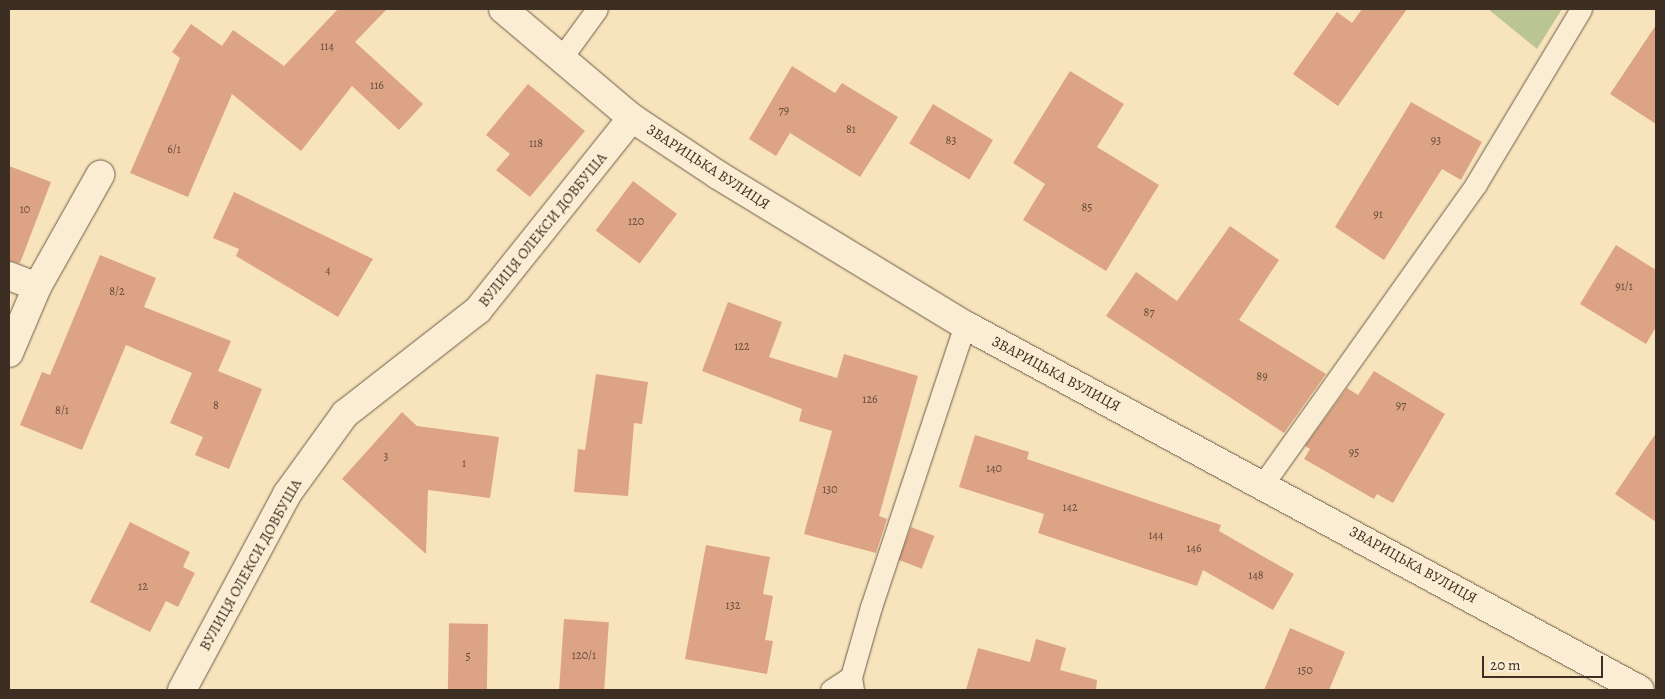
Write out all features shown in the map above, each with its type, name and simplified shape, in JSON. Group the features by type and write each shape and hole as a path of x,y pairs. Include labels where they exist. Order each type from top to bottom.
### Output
{"street":[{"name":"ЗВАРИЦЬКА ВУЛИЦЯ","path":"503,9 632,118 718,175 965,325 1263,484 1640,690"},
{"name":"ВУЛИЦЯ ОЛЕКСИ ДОВБУША","path":"182,690 287,494 344,414 478,310 632,118"},
{"path":"9,353 37,287 100,175"},
{"path":"9,276 37,287"}],"lane":[{"path":"562,57 597,9"},
{"path":"1263,484 1465,200 1581,9"},
{"path":"830,690 852,684 965,325"}],"green space":[{"path":"1488,9 1562,9 1537,49"}],"building":[{"path":"338,9 387,9 355,42 423,104 399,130 352,86 301,151 232,94 188,197 130,173 180,58 172,52 191,24 222,46 233,30 284,66"},
{"path":"1362,9 1407,9 1338,106 1293,74 1337,12 1352,23"},
{"path":"1656,25 1656,124 1610,94"},
{"path":"792,66 835,93 842,83 898,117 860,177 790,133 776,156 749,139"},
{"path":"1070,71 1124,104 1097,147 1159,185 1106,271 1023,220 1045,184 1013,163"},
{"path":"528,84 585,131 530,197 496,170 510,154 486,135"},
{"path":"1411,102 1482,142 1461,180 1442,169 1384,260 1335,227"},
{"path":"933,104 993,140 969,179 909,143"},
{"path":"9,166 51,182 20,263 9,261"},
{"path":"633,181 677,214 640,264 596,231"},
{"path":"234,192 373,259 338,317 236,256 239,249 213,238"},
{"path":"1230,226 1279,260 1239,320 1326,374 1284,433 1106,316 1136,272 1177,301"},
{"path":"1616,245 1656,270 1656,327 1646,344 1580,304"},
{"path":"100,255 156,278 144,307 231,341 218,371 262,389 229,469 195,455 203,437 170,423 192,373 126,345 82,450 20,425 42,372 50,375"},
{"path":"728,302 782,322 769,357 837,378 844,354 918,376 879,516 887,519 876,553 804,534 832,431 799,421 802,409 702,371"},
{"path":"1374,371 1445,414 1393,503 1377,494 1374,499 1304,459 1310,449 1305,446 1347,388 1358,395"},
{"path":"596,374 648,382 642,424 634,423 628,496 574,492 578,449 585,450"},
{"path":"402,412 417,426 499,437 490,498 428,490 426,554 342,479"},
{"path":"1656,433 1656,522 1615,494"},
{"path":"975,435 1029,452 1027,459 1221,525 1219,531 1294,574 1273,610 1203,570 1197,586 1038,533 1044,514 959,487"},
{"path":"130,522 190,552 183,567 195,573 178,607 166,601 150,632 90,602"},
{"path":"911,527 934,536 922,569 898,560"},
{"path":"706,545 770,557 763,594 773,596 765,640 773,641 767,674 685,659"},
{"path":"564,619 609,622 604,690 559,690"},
{"path":"449,623 488,624 487,690 448,689"},
{"path":"1290,628 1345,652 1329,690 1264,690"},
{"path":"1036,639 1066,648 1060,670 1097,680 1096,690 966,690 978,648 1030,662"}]}
